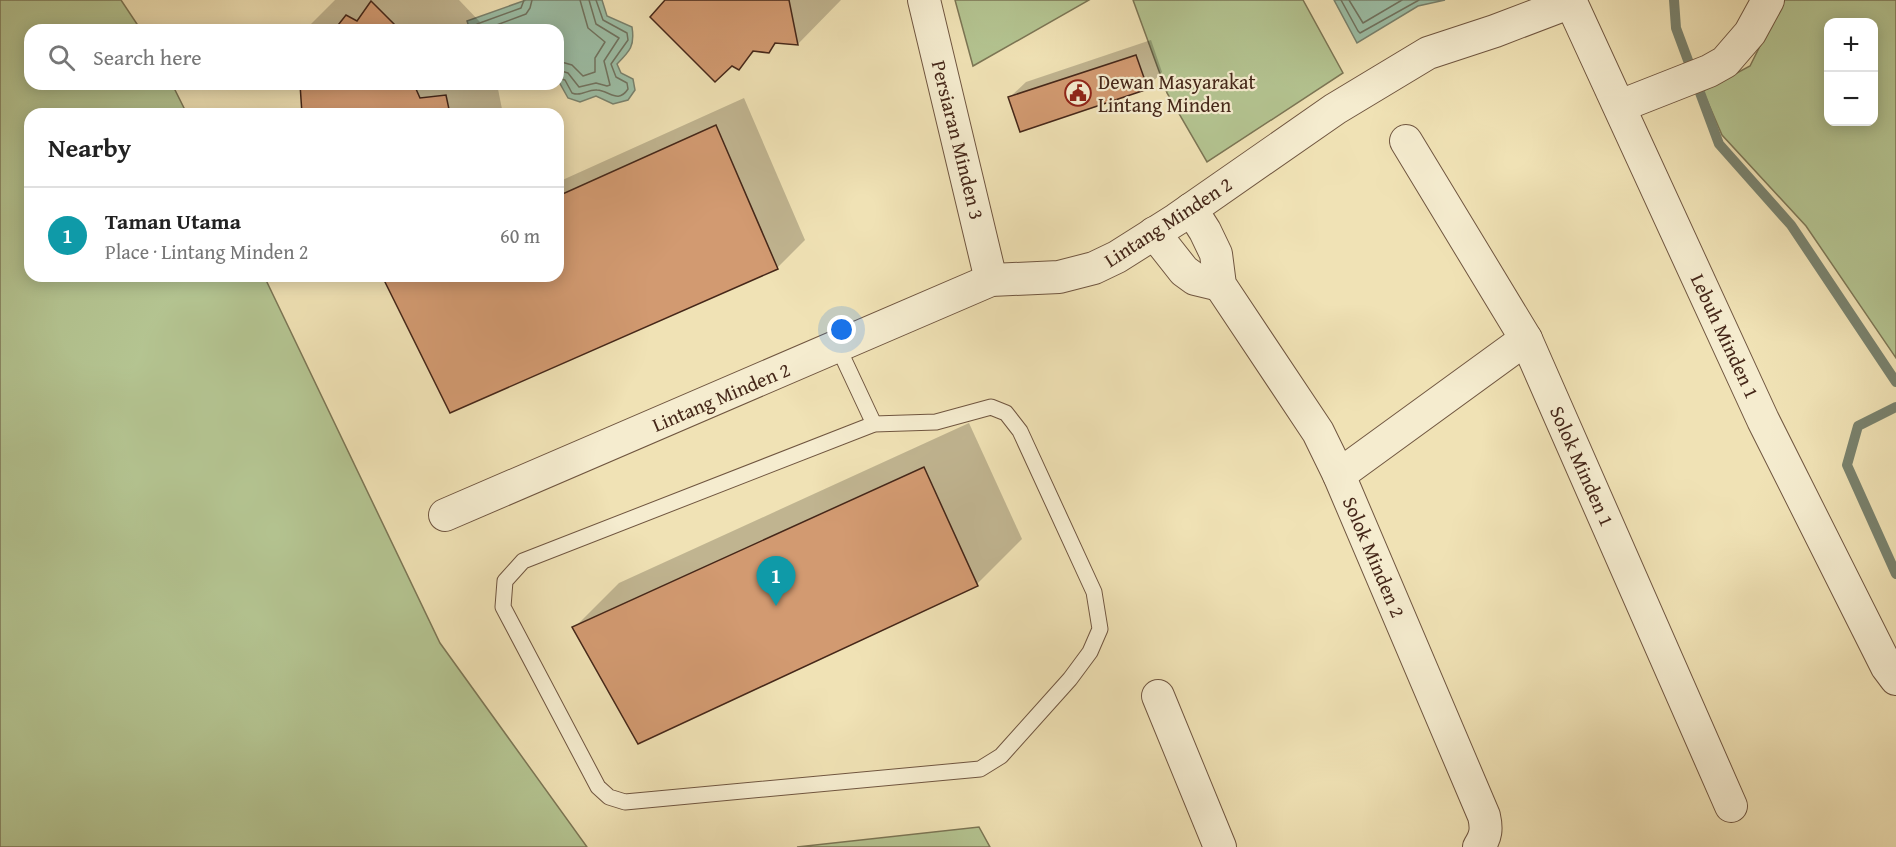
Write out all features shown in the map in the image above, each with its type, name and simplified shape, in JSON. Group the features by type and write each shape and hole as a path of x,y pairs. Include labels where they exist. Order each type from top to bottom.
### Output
{"street":[{"name":"Persiaran Minden 3","path":"924,0 992,280"},
{"path":"1620,106 1725,62 1750,33 1768,0"},
{"name":"Lintang Minden 2","path":"445,515 992,280 1059,277 1094,268 1117,257 1335,110 1428,53 1496,31 1571,1"},
{"name":"Lebuh Minden 1","path":"1571,1 1763,420 1892,673"},
{"name":"Solok Minden 1","path":"1406,141 1526,339 1731,806"},
{"name":"Solok Minden 2","path":"1191,209 1216,254 1220,285 1318,432 1339,475 1484,816 1486,827 1479,847"},
{"path":"1154,233 1184,271 1195,279 1220,285"},
{"path":"1339,475 1526,339"},
{"path":"1158,696 1220,847"}],"lane":[{"path":"838,347 874,424"},
{"path":"991,407 1006,413 1020,431 1094,592 1100,628 1090,652 1071,679 1001,756 980,769 625,802 609,797 598,787 503,607 505,581 523,561 874,424 936,422 991,407"}],"shaded area":[{"path":"0,0 121,0 137,24 24,24 24,90 175,90 184,108 24,108 24,282 267,282 440,643 587,847 0,847"},
{"path":"955,0 1089,0 973,66"},
{"path":"1133,0 1303,0 1343,73 1207,162 1167,93"},
{"path":"1783,0 1896,0 1896,358 1806,226 1722,135 1703,91 1750,66"},
{"path":"979,827 990,847 797,847"}],"water":[{"path":"526,0 602,0 607,16 632,27 633,39 630,48 617,64 621,73 633,79 635,90 628,100 613,104 596,96 580,102 568,98 564,90 564,24 468,24 467,21"},
{"path":"1334,0 1445,0 1418,6 1357,43"}],"building":[{"path":"665,0 789,0 798,45 775,43 769,53 753,51 739,70 732,66 715,82 650,17"},
{"path":"371,1 394,24 339,24 346,15 357,21"},
{"name":"Dewan Masyarakat Lintang Minden","path":"1136,55 1148,89 1020,132 1008,97"},
{"path":"300,90 416,90 420,98 446,95 449,108 302,108"},
{"path":"716,125 778,269 450,413 385,282 564,282 564,193"},
{"path":"924,467 978,586 638,744 572,627"}],"waterway":[{"path":"1674,0 1676,28 1719,144 1791,225 1896,382"},
{"path":"1896,407 1858,426 1847,465 1896,574"}],"place":[{"name":"Dewan Masyarakat Lintang Minden","path":"1078,93"},
{"name":"Taman Utama","path":"776,606"}]}
